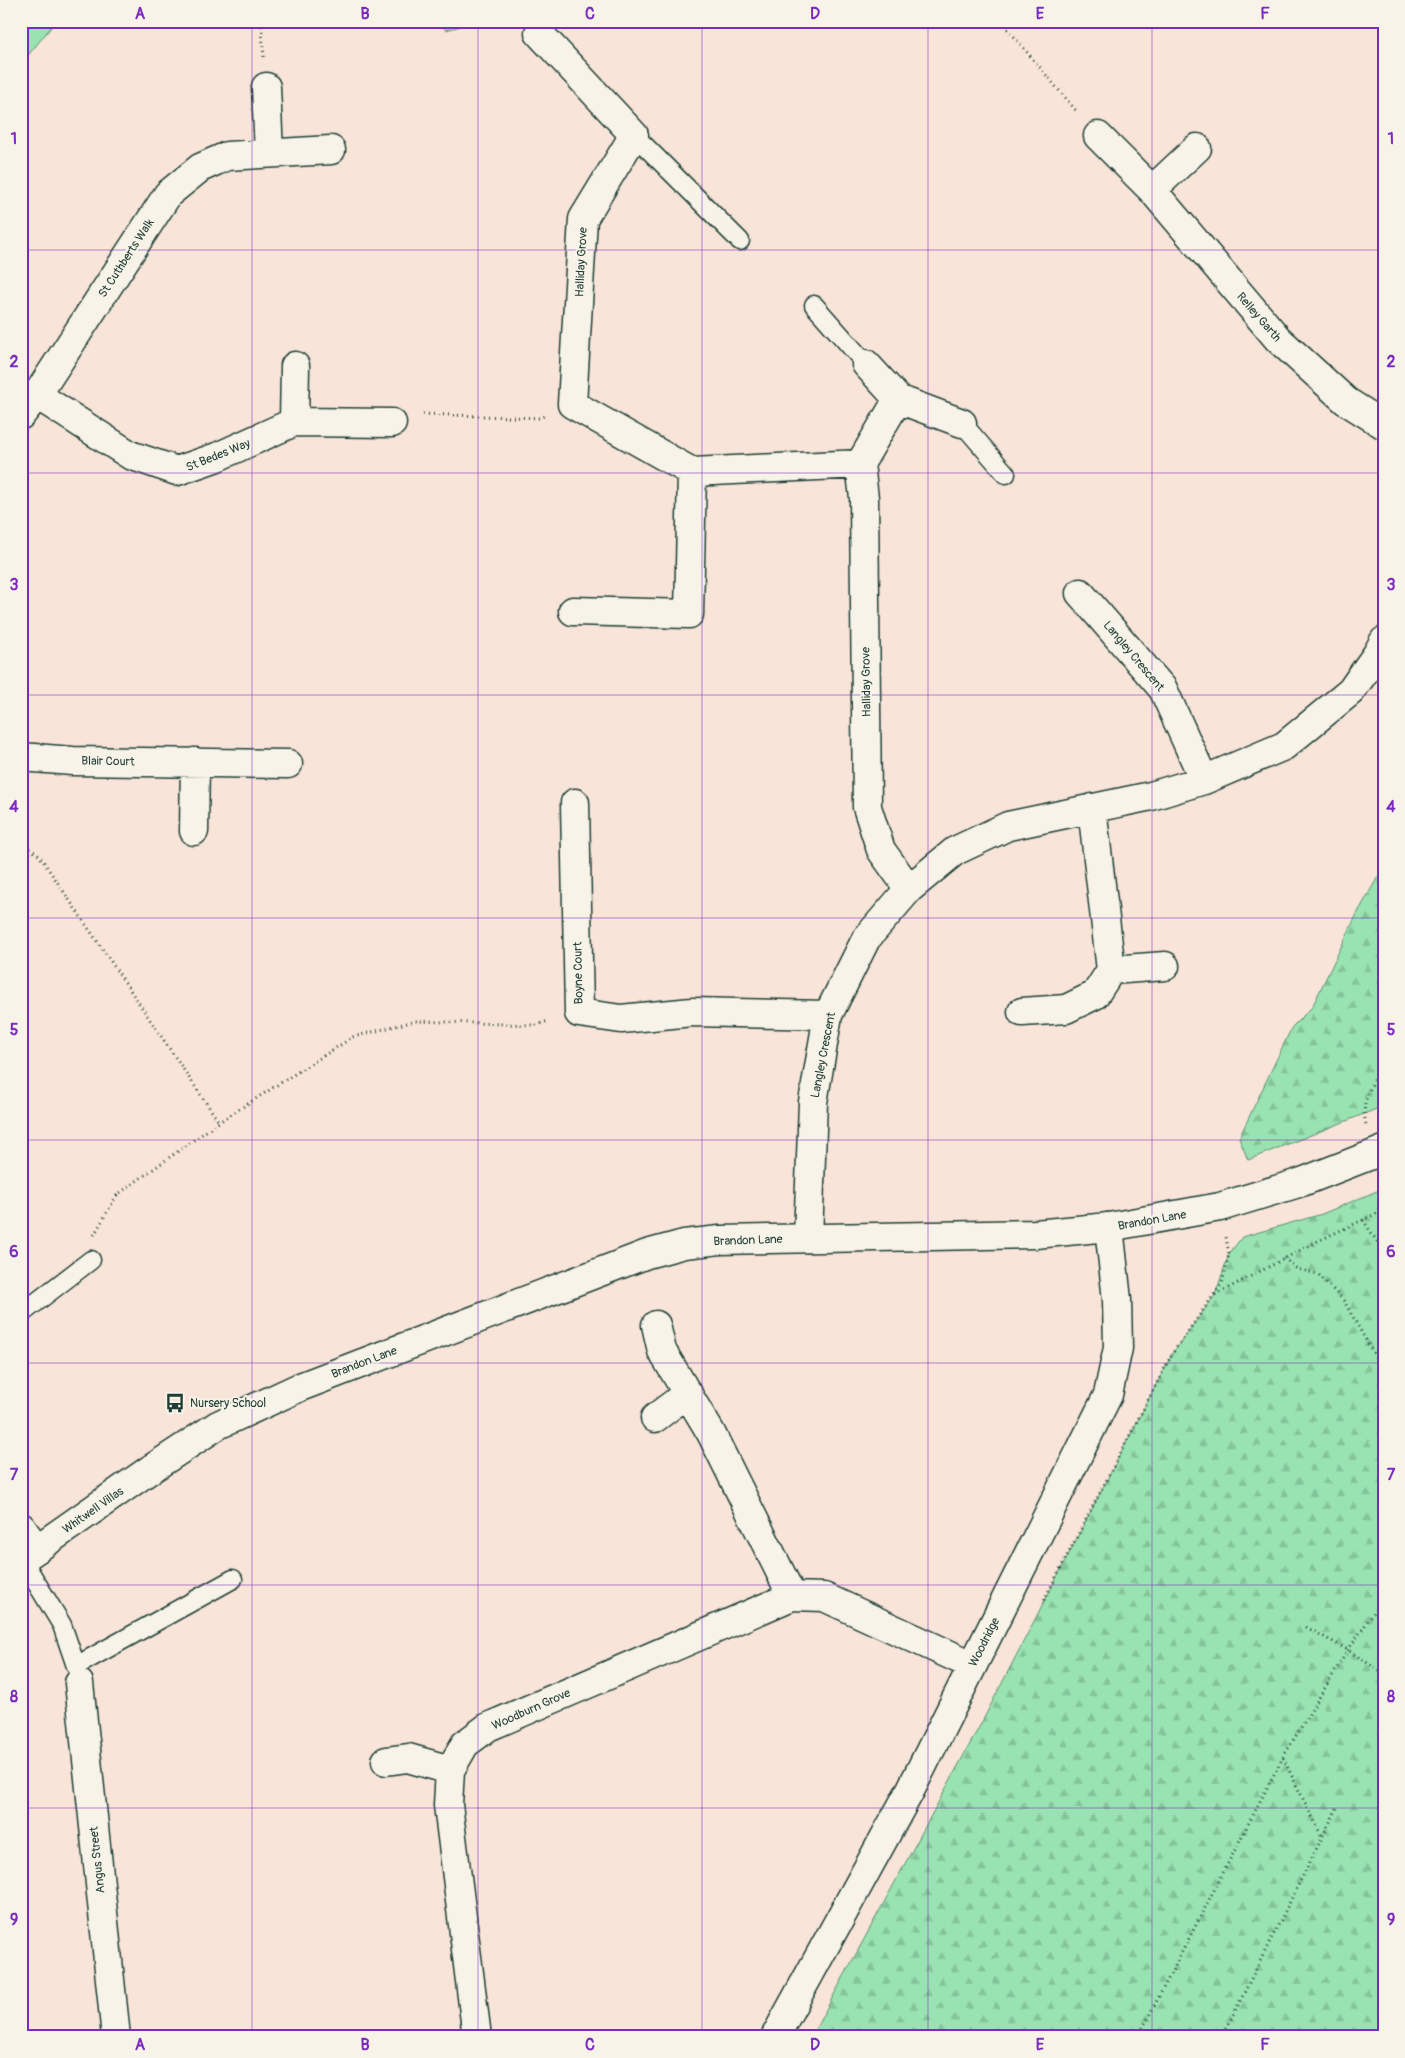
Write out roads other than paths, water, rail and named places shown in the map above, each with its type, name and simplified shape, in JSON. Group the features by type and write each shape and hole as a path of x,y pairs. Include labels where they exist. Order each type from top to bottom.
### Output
{"street":[{"path":"539,33 634,135"},
{"path":"266,87 269,153"},
{"name":"Halliday Grove","path":"634,135 583,219 572,404 692,472"},
{"name":"Relley Garth","path":"1098,136 1152,190 1278,339 1346,401 1384,425"},
{"path":"1152,190 1197,148"},
{"name":"St Cuthberts Walk","path":"29,405 168,194 200,168 227,156 331,150"},
{"path":"866,364 898,398 962,423"},
{"path":"294,422 295,366"},
{"path":"573,611 690,614 692,472 860,464 898,398"},
{"name":"St Bedes Way","path":"29,405 130,455 177,471 217,457 294,422 392,423"},
{"name":"Halliday Grove","path":"860,464 864,498 867,807 881,850 909,889"},
{"name":"Langley Crescent","path":"1080,593 1163,689 1204,780"},
{"name":"Langley Crescent","path":"808,1238 813,1102 828,1015 866,939 909,889 955,851 1008,826 1151,796 1204,780 1284,746 1351,691 1380,647"},
{"name":"Blair Court","path":"21,757 73,761 288,764"},
{"path":"194,831 195,762"},
{"name":"Boyne Court","path":"575,803 579,1013 621,1019 692,1012 828,1015"},
{"path":"1022,1012 1066,1009 1095,995 1110,970 1092,808"},
{"path":"1110,970 1165,966"},
{"name":"Brandon Lane","path":"148,1471 218,1425 300,1387 647,1254 684,1244 720,1240 1035,1234 1109,1228 1220,1207 1302,1182 1380,1152"},
{"name":"Woodridge","path":"775,2037 910,1791 1108,1395 1118,1348 1117,1300 1109,1228"},
{"path":"656,1325 662,1351 711,1432 792,1596"},
{"path":"655,1418 688,1393"},
{"name":"Whitwell Villas","path":"27,1556 148,1471"},
{"path":"21,1527 27,1556"},
{"name":"Woodburn Grove","path":"477,2037 448,1805 450,1770 465,1744 488,1728 792,1596 824,1597 972,1665"},
{"name":"Angus Street","path":"80,1682 116,2037"},
{"path":"386,1761 408,1758 450,1770"}],"lane":[{"path":"634,135 740,241"},
{"path":"814,305 866,364"},
{"path":"962,423 1006,474"},
{"path":"21,1314 91,1260"},
{"path":"27,1556 62,1625 76,1666 232,1579"}],"place":[{"name":"Nursery School","path":"175,1403"}]}
